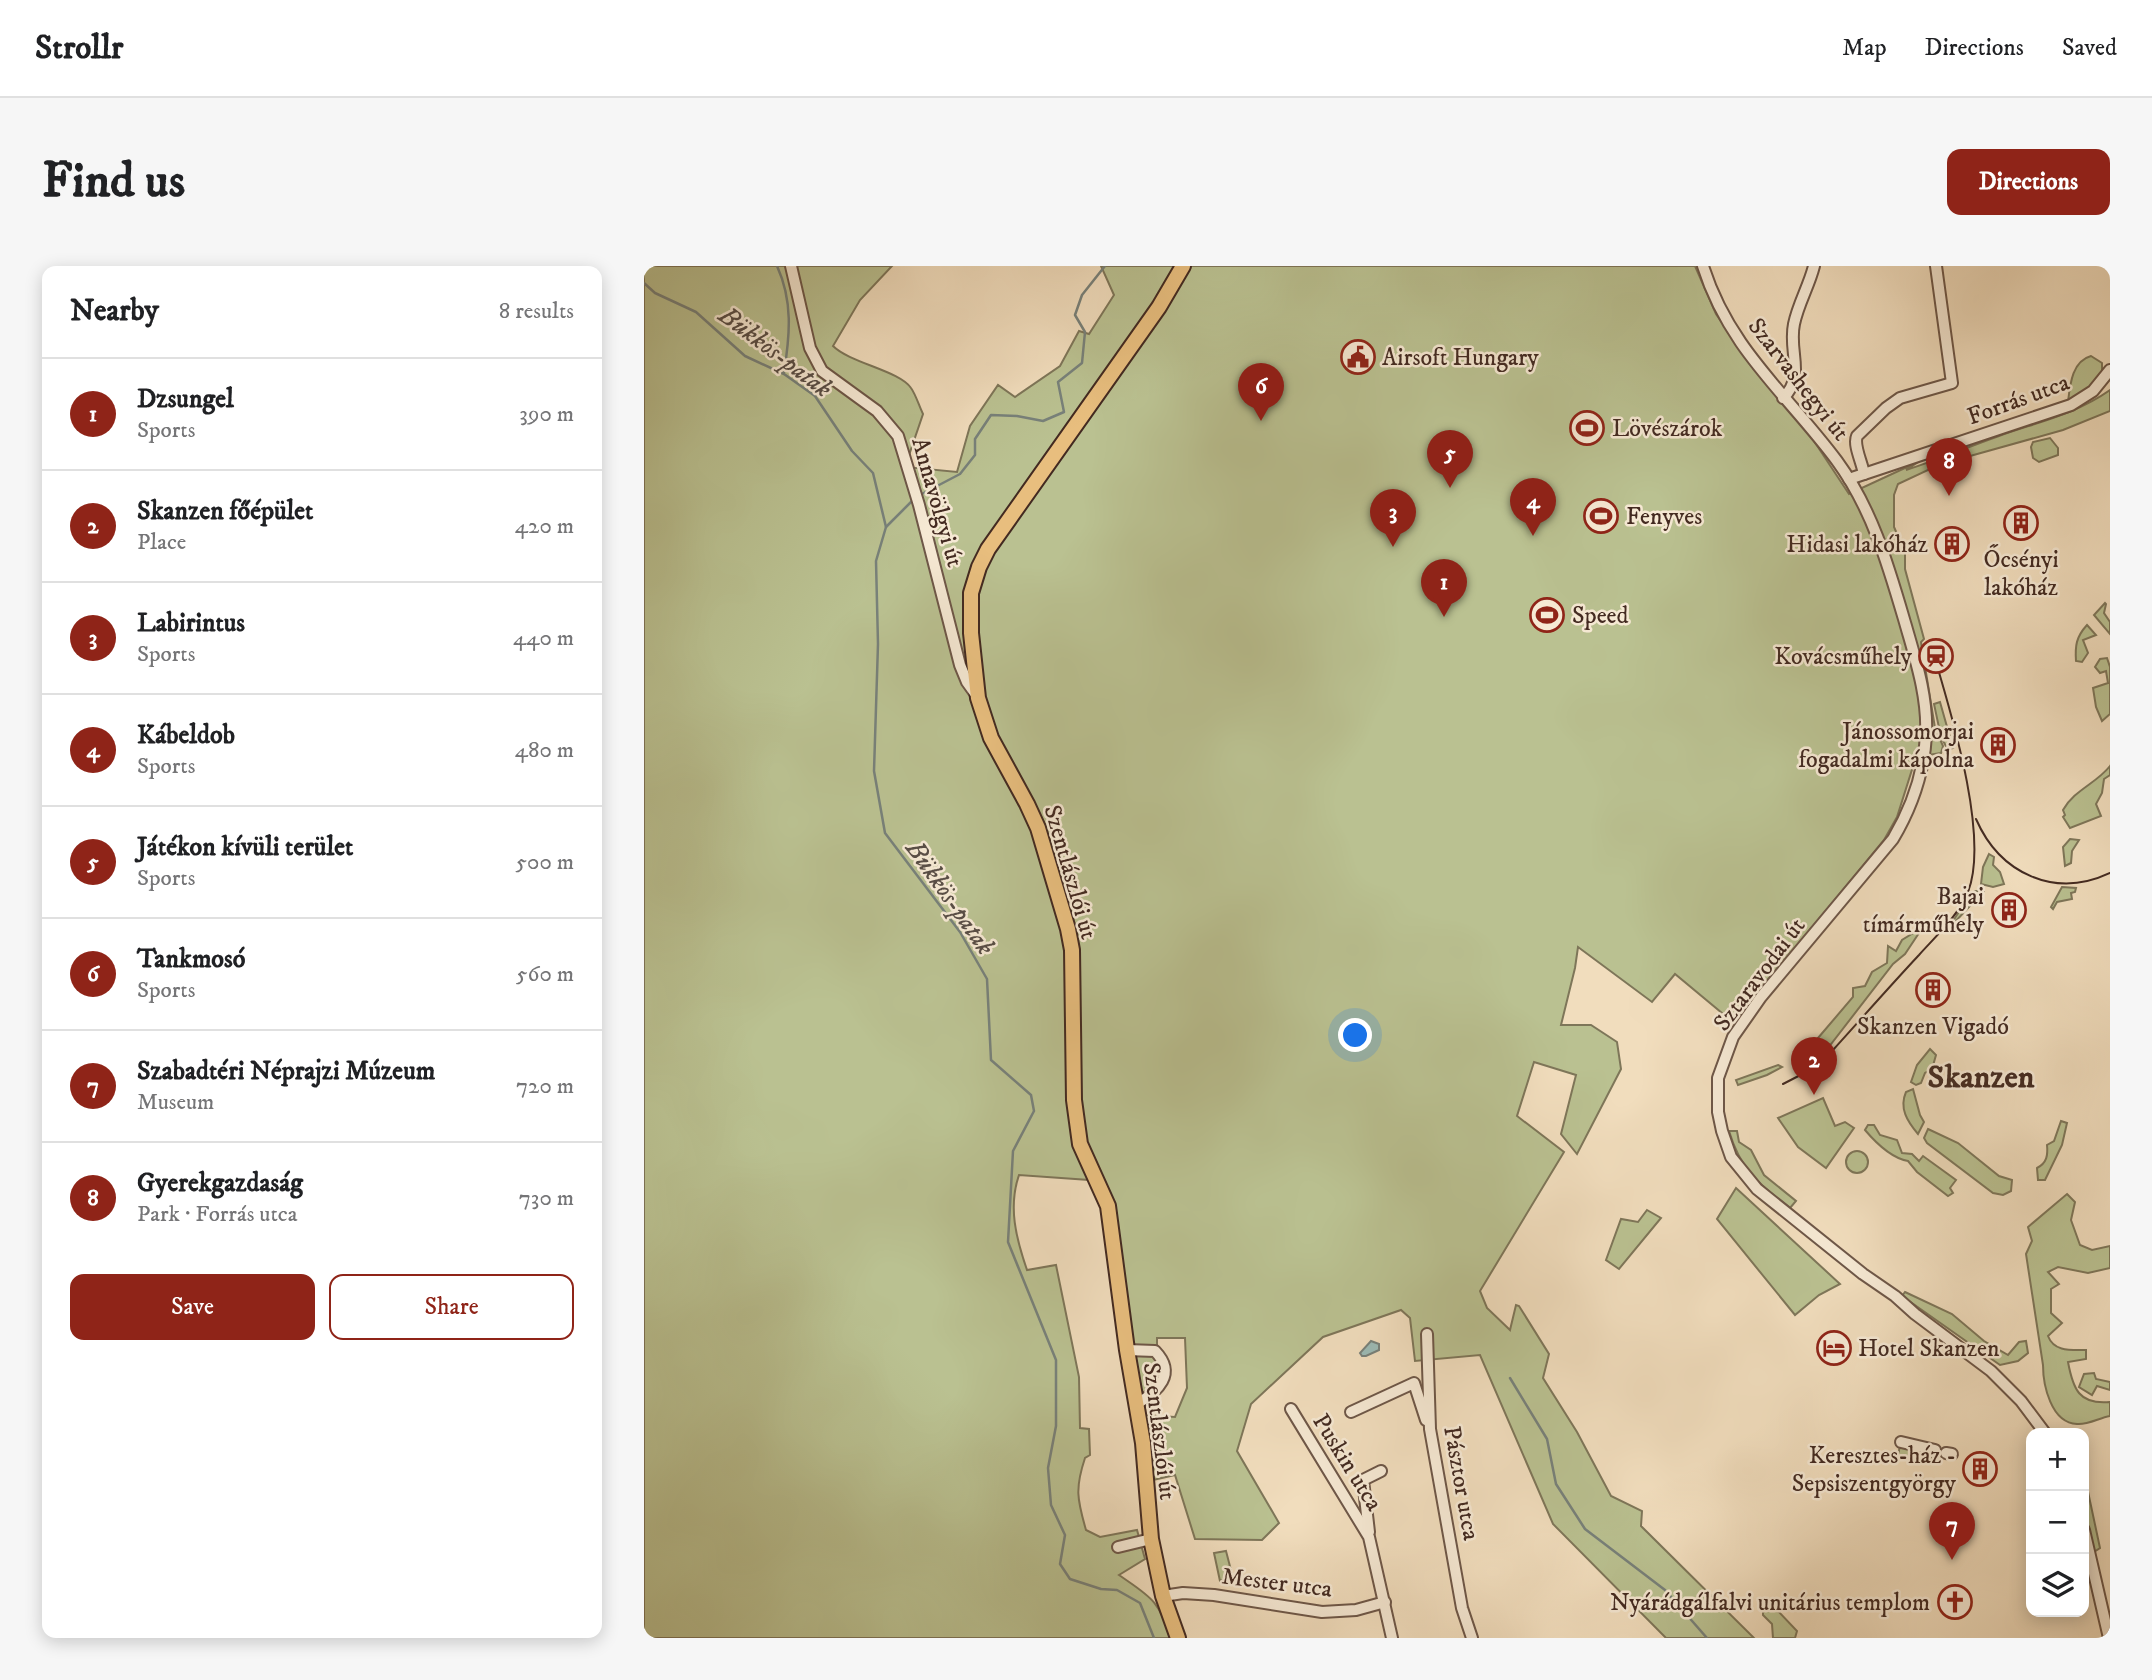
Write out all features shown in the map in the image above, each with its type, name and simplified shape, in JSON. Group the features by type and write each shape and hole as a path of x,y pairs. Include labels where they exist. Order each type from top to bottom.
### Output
{"main road":[{"name":"Szentlászlói út","path":"1178,1638 1163,1596 1151,1539 1143,1443 1127,1350 1108,1206 1080,1144 1074,1100 1072,950 1068,929 1038,828 991,738 978,698 970,608 971,593 979,567 988,550 1159,307 1183,266"}],"street":[{"name":"Annavölgyi út","path":"791,266 815,359 822,371 877,411 892,426 902,448 960,665 978,698"},
{"name":"Szarvashegyi út","path":"1703,266 1731,329 1756,365 1833,456 1849,479"},
{"path":"1783,398 1795,383 1796,369 1791,342 1794,323 1814,266"},
{"path":"1864,474 1860,453 1854,442 1857,436 1900,398 1952,383 1936,266"},
{"name":"Forrás utca","path":"1849,479 2071,405 2093,391 2110,370"},
{"name":"Sztaravodai út","path":"1849,479 1881,542 1914,656 1926,719 1925,749 1920,774 1910,808 1893,839 1761,997 1733,1037 1718,1078 1720,1121 1731,1157 1757,1189 1991,1371 2021,1401 2041,1428"},
{"name":"Pásztor utca","path":"1427,1334 1430,1429 1462,1608 1472,1638"},
{"path":"1127,1350 1155,1352 1164,1360 1166,1372 1161,1384 1137,1404"},
{"path":"1350,1412 1414,1384 1430,1429"},
{"name":"Puskin utca","path":"1291,1409 1369,1537"},
{"path":"1901,1442 1944,1452"},
{"name":"Puskin utca","path":"1381,1471 1363,1480 1369,1537 1392,1638"},
{"path":"1118,1547 1151,1539"},
{"path":"2089,1552 2109,1638"},
{"name":"Mester utca","path":"1163,1596 1183,1593 1214,1595 1322,1612 1356,1610 1385,1602"}],"green space":[{"path":"644,266 892,266 860,300 833,346 897,377 913,391 923,414 905,467 957,472 970,426 998,385 1015,397 1060,366 1079,331 1089,334 1114,295 1101,266 1695,266 1716,314 1753,368 1810,435 1849,494 1920,461 1906,470 2070,411 2110,390 2110,411 2063,430 1963,458 1951,457 1898,484 1894,495 1894,527 1905,552 1905,569 1924,639 1921,642 1935,728 1943,746 1941,753 1916,757 1897,817 1884,840 1734,1023 1675,974 1652,1002 1578,947 1561,1025 1591,1025 1617,1042 1621,1069 1577,1154 1561,1134 1576,1075 1534,1062 1517,1116 1564,1152 1480,1291 1487,1308 1510,1330 1516,1305 1519,1306 1549,1354 1543,1378 1577,1432 1611,1496 1642,1511 1641,1526 1754,1638 1666,1638 1553,1524 1480,1355 1415,1361 1410,1318 1401,1310 1323,1337 1251,1404 1237,1451 1279,1523 1262,1540 1195,1539 1175,1475 1153,1480 1144,1415 1175,1417 1187,1388 1185,1338 1157,1338 1157,1377 1140,1398 1103,1181 1019,1175 1014,1211 1020,1246 1027,1270 1056,1265 1079,1377 1080,1428 1089,1429 1090,1455 1085,1458 1079,1486 1079,1502 1086,1530 1100,1537 1137,1530 1145,1559 1119,1575 1152,1600 1162,1615 1170,1638 644,1638"},
{"path":"2091,356 2102,363 2102,373 2085,392 2068,402 2076,368"},
{"path":"2050,438 2058,448 2058,455 2039,462 2033,458 2033,442"},
{"path":"2105,603 2104,613 2110,622 2110,634 2094,615"},
{"path":"2087,625 2096,635 2083,640 2088,653 2082,662 2076,661 2077,642"},
{"path":"2107,658 2110,667 2110,714 2102,721 2096,707 2093,688 2108,683 2106,671 2100,673 2095,667 2100,659"},
{"path":"1940,702 1953,748 1948,750 1941,737 1934,704"},
{"path":"2110,766 2110,775 2104,779 2102,793 2096,804 2101,816 2070,828 2063,817 2063,810 2073,797"},
{"path":"2070,839 2079,840 2072,851 2071,863 2065,866 2063,847"},
{"path":"1989,854 1994,857 1993,865 2000,872 2004,884 1993,887 1981,884 1983,867"},
{"path":"2062,887 2076,888 2075,892 2071,893 2072,899 2057,902 2053,909 2051,907"},
{"path":"1983,892 1954,923 1971,893"},
{"path":"1923,927 1905,954 1893,964 1828,1048 1823,1048 1818,1038 1853,997 1853,988 1865,986 1872,972 1887,963 1888,946 1896,951 1902,940"},
{"path":"1930,1049 1936,1055 1932,1069 1925,1073 1921,1083 1916,1085 1911,1082 1917,1065"},
{"path":"1778,1065 1782,1067 1738,1085 1736,1080"},
{"path":"1913,1089 1924,1122 1918,1134 1908,1119 1903,1103 1906,1092"},
{"path":"1823,1098 1835,1126 1845,1122 1854,1128 1826,1168 1798,1147 1778,1118"},
{"path":"2061,1121 2067,1123 2062,1145 2045,1180 2038,1180 2037,1168 2045,1161 2047,1145 2054,1141"},
{"path":"1868,1125 1874,1125 1880,1135 1897,1140 1902,1153 1912,1154 1919,1161 1923,1156 1956,1180 1950,1188 1953,1193 1948,1196 1917,1172 1908,1161 1884,1149 1865,1130"},
{"path":"1928,1129 1958,1143 1999,1176 2012,1180 2011,1191 2003,1195 1993,1193 1927,1143 1924,1138"},
{"path":"1729,1131 1737,1131 1739,1142 1751,1150 1764,1175 1796,1201 1790,1208 1752,1175 1739,1156"},
{"path":"1857,1151 1867,1158 1868,1162 1861,1172 1857,1173 1847,1166 1846,1162 1853,1152"},
{"path":"1736,1188 1840,1284 1819,1295 1795,1315 1717,1219"},
{"path":"2067,1194 2075,1202 2071,1220 2080,1245 2092,1250 2110,1246 2110,1268 2088,1273 2058,1267 2048,1272 2059,1284 2051,1289 2051,1313 2062,1323 2048,1336 2054,1345 2059,1347 2086,1350 2086,1359 2068,1362 2075,1387 2084,1398 2091,1401 2110,1402 2110,1416 2081,1424 2068,1422 2050,1402 2026,1254 2032,1241 2028,1227"},
{"path":"1647,1210 1661,1218 1619,1269 1606,1260 1621,1219 1638,1222"},
{"path":"1905,1292 1952,1314 1984,1341 2008,1355 2019,1342 2026,1341 2028,1353 2018,1361 2000,1365 1902,1296"},
{"path":"2094,1373 2096,1379 2110,1382 2110,1390 2097,1386 2092,1395 2079,1387 2084,1374"},
{"path":"1900,1445 1933,1452 1930,1463 1898,1456"},
{"path":"2089,1496 2100,1548 2094,1552 2089,1534"},
{"path":"1226,1551 1233,1578 1220,1581 1214,1553"},
{"path":"1767,1607 1779,1612 1797,1631 1795,1638 1773,1638 1772,1624 1763,1615 1763,1609"}],"water":[{"path":"1371,1341 1379,1344 1379,1350 1362,1356 1360,1353"}],"waterway":[{"path":"777,266 786,292 789,318 784,372"},
{"path":"918,496 960,474 975,455 975,439 991,415 1043,421 1064,412 1058,382 1082,363 1085,332 1075,315 1082,295 1105,266"},
{"name":"Bükkös-patak","path":"644,283 655,293 696,312 745,356 784,374 815,396 852,451 873,473 886,527 876,561 878,644 874,771 885,833 960,932 987,979 991,1060 1031,1095 1034,1111 1013,1151 1008,1242 1056,1360 1056,1426 1048,1468 1051,1505 1065,1535 1060,1564 1070,1579 1101,1589 1117,1590 1140,1603 1154,1638"},
{"path":"886,527 913,500"},
{"path":"1510,1378 1547,1439 1556,1484 1585,1529 1665,1590 1707,1638"}],"tram line":[{"path":"1783,1084 1814,1068 1833,1050 1946,925 1968,892 1974,868 1971,807 1957,739 1933,652"},
{"path":"1976,819 1999,854 2014,867 2031,876 2050,882 2069,883 2110,873"}],"place":[{"name":"Airsoft Hungary","path":"1358,357"},
{"name":"Tankmosó","path":"1261,421"},
{"name":"Lövészárok","path":"1587,428"},
{"name":"Játékon kívüli terület","path":"1450,488"},
{"name":"Gyerekgazdaság","path":"1949,496"},
{"name":"Fenyves","path":"1601,516"},
{"name":"Őcsényi lakóház","path":"2021,523"},
{"name":"Kábeldob","path":"1533,536"},
{"name":"Hidasi lakóház","path":"1952,544"},
{"name":"Labirintus","path":"1393,547"},
{"name":"Speed","path":"1547,615"},
{"name":"Dzsungel","path":"1444,617"},
{"name":"Kovácsműhely","path":"1936,656"},
{"name":"Jánossomorjai fogadalmi kápolna","path":"1998,745"},
{"name":"Bajai tímárműhely","path":"2009,910"},
{"name":"Skanzen Vigadó","path":"1933,990"},
{"name":"Skanzen főépület","path":"1814,1095"},
{"name":"Hotel Skanzen","path":"1834,1348"},
{"name":"Keresztes-ház - Sepsiszentgyörgy","path":"1980,1469"},
{"name":"Szabadtéri Néprajzi Múzeum","path":"1952,1560"},
{"name":"Nyárádgálfalvi unitárius templom","path":"1955,1602"}],"district":[{"name":"Skanzen","path":"1981,1076"}]}
